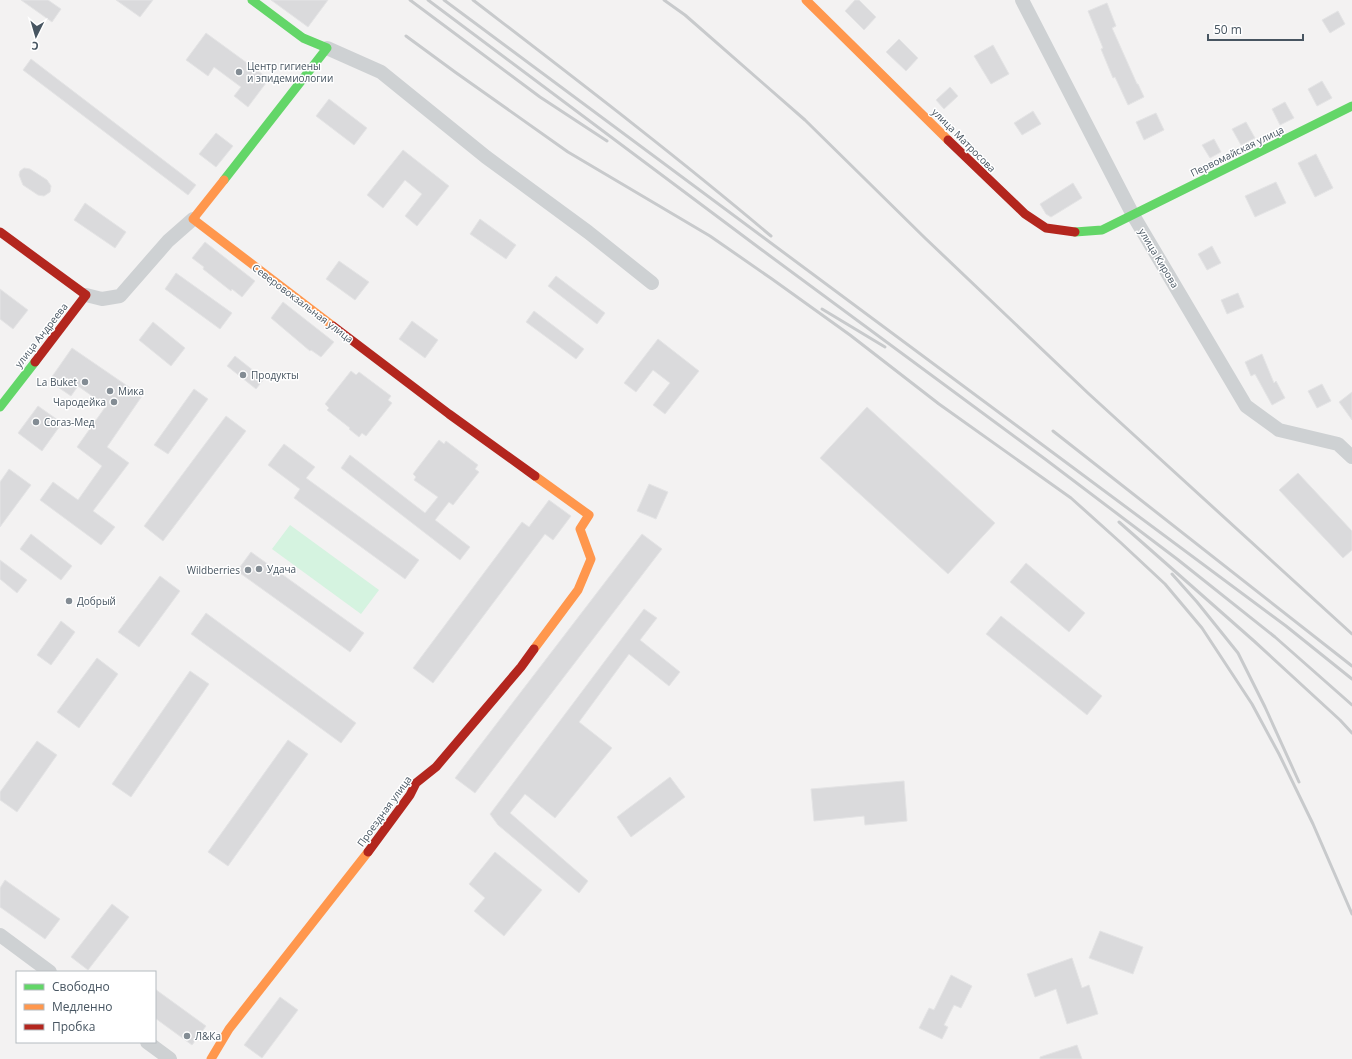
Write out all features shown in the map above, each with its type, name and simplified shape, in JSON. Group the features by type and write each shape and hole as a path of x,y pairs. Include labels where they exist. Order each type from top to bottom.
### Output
{"street":[{"path":"252,0 303,38 381,72 486,157 588,232 652,283"},
{"name":"улица Матросова","path":"806,0 994,185 1025,214 1046,228 1075,232 1102,230 1133,215"},
{"name":"улица Кирова","path":"1022,0 1133,215 1246,406 1279,430 1338,444 1352,457"},
{"path":"0,232 86,295 102,299 120,296 168,241 193,219 327,48"},
{"name":"Первомайская улица","path":"1133,215 1352,106"},
{"name":"Северовокзальная улица","path":"193,219 449,414 590,515"},
{"name":"улица Андреева","path":"0,407 86,295"},
{"name":"Проездная улица","path":"211,1059 229,1029 356,869 410,795 416,783 436,767 521,667 578,590 591,558 580,529 590,515"},
{"path":"0,935 49,971"},
{"path":"147,1043 170,1059"}],"green space":[{"path":"290,525 379,590 361,614 272,549"}],"building":[{"path":"21,0 48,0 61,9 52,22"},
{"path":"116,0 153,0 140,17"},
{"path":"271,0 328,0 308,27"},
{"path":"855,0 859,0 876,17 864,30 845,11"},
{"path":"1107,3 1116,26 1112,28 1144,97 1128,105 1115,77 1113,78 1088,11"},
{"path":"1338,11 1345,24 1330,33 1322,20"},
{"name":"Центр гигиены и эпидемиологии","path":"206,33 269,79 248,107 234,96 241,87 214,67 208,76 186,60"},
{"path":"899,39 918,58 906,71 886,52"},
{"path":"993,45 1009,74 991,84 974,56"},
{"path":"31,59 196,185 188,195 23,70"},
{"path":"1322,81 1332,98 1317,106 1308,89"},
{"path":"950,87 958,96 944,109 936,100"},
{"path":"329,99 367,128 354,145 316,116"},
{"path":"1285,102 1294,118 1280,125 1272,109"},
{"path":"1033,111 1041,124 1022,135 1014,123"},
{"path":"1156,113 1164,130 1144,140 1136,122"},
{"path":"1246,122 1255,138 1241,145 1232,129"},
{"path":"216,133 233,146 216,167 199,154"},
{"path":"1214,139 1221,152 1210,158 1202,145"},
{"path":"403,150 449,186 417,226 405,216 422,194 405,180 383,208 367,195"},
{"path":"1316,154 1333,188 1315,197 1298,163"},
{"path":"24,168 30,169 47,180 51,186 50,192 44,196 38,195 23,185 19,175 20,171"},
{"path":"1276,182 1286,203 1255,217 1245,196"},
{"path":"1073,183 1082,198 1051,217 1046,214 1040,204"},
{"path":"85,203 126,232 115,248 74,220"},
{"path":"480,219 516,245 506,259 470,234"},
{"path":"205,242 255,281 242,297 232,289 231,291 203,269 204,267 192,258"},
{"path":"1212,246 1221,263 1207,270 1198,254"},
{"path":"339,261 369,282 355,300 326,279"},
{"path":"176,273 232,313 220,329 165,289"},
{"path":"556,276 605,313 597,324 548,286"},
{"path":"0,289 28,310 13,329 0,319"},
{"path":"1238,293 1244,307 1227,314 1221,300"},
{"path":"283,302 334,342 321,357 311,350 310,351 271,318"},
{"path":"534,311 584,349 576,359 526,322"},
{"path":"412,321 438,340 425,358 399,339"},
{"path":"153,322 185,348 171,366 139,340"},
{"path":"658,339 699,371 665,414 653,405 670,383 653,370 636,392 624,383"},
{"path":"72,348 142,396 107,447 129,463 93,511 115,527 101,545 40,500 53,482 78,500 102,466 77,447 106,406 78,386 71,396 49,381"},
{"path":"1262,354 1274,383 1276,381 1285,398 1272,405 1255,374 1251,376 1245,362"},
{"path":"235,356 264,379 256,389 227,366"},
{"path":"351,371 356,375 359,372 391,396 388,400 392,403 366,436 362,433 359,437 327,410 329,408 325,404"},
{"path":"1322,384 1331,401 1317,408 1308,391"},
{"path":"194,389 208,399 168,454 154,445"},
{"path":"1352,392 1352,420 1339,402"},
{"path":"38,406 62,423 42,451 18,433"},
{"path":"867,407 995,523 948,574 820,458"},
{"path":"226,416 246,431 163,541 144,526"},
{"path":"439,440 444,444 446,441 478,465 475,469 479,472 453,505 449,502 435,520 470,547 460,560 341,468 350,455 425,513 438,497 414,480 416,477 413,474"},
{"path":"284,444 315,467 306,478 419,560 405,579 294,498 300,489 268,465"},
{"path":"9,469 31,485 0,527 0,482"},
{"path":"1298,473 1352,531 1352,550 1343,558 1279,490"},
{"path":"649,484 668,492 656,519 637,511"},
{"path":"549,500 571,516 553,540 545,534 433,683 413,668 522,522 529,527"},
{"path":"31,534 72,566 61,580 20,549"},
{"path":"642,534 662,549 475,793 455,778"},
{"path":"251,552 364,633 350,652 237,571"},
{"path":"0,560 27,580 17,593 0,579"},
{"path":"1026,563 1085,613 1069,632 1010,582"},
{"path":"160,576 180,591 139,647 118,632"},
{"path":"644,609 657,618 640,640 680,672 669,686 629,654 579,722 612,748 555,818 525,794 510,813 588,881 579,893 498,825 490,814"},
{"path":"206,613 356,723 341,743 191,634"},
{"path":"1001,616 1102,696 1087,715 986,634"},
{"path":"61,621 75,632 51,665 37,655"},
{"path":"97,658 118,674 79,728 57,712"},
{"path":"190,671 209,684 131,797 112,784"},
{"path":"288,740 308,754 228,866 208,852"},
{"path":"37,741 57,755 17,812 0,800 0,792"},
{"path":"670,777 685,797 631,837 617,817"},
{"path":"904,781 907,821 865,825 864,816 814,821 811,789"},
{"path":"495,852 542,890 504,936 474,911 485,898 469,884"},
{"path":"5,880 60,919 45,939 0,907 0,888"},
{"path":"112,904 129,917 88,970 71,957"},
{"path":"1100,931 1143,947 1133,974 1089,958"},
{"path":"1072,958 1082,988 1089,985 1098,1014 1067,1024 1056,989 1035,997 1027,974"},
{"path":"951,975 972,986 961,1008 954,1005 944,1025 948,1027 942,1039 919,1028 929,1008 934,1010"},
{"path":"156,990 206,1026 192,1045 156,1019"},
{"path":"280,997 298,1010 262,1058 244,1045"},
{"path":"1077,1045 1082,1059 1040,1059 1040,1057"}],"railway":[{"path":"410,0 540,97 607,141"},
{"path":"428,0 1177,559 1275,637 1352,705"},
{"path":"444,0 1286,626 1352,679"},
{"path":"473,0 586,87 771,236"},
{"path":"664,0 685,15 805,120 925,238 1089,394 1352,634"},
{"path":"406,36 568,152 710,236 772,279 850,335 939,404 1071,498 1120,542 1165,584 1202,628 1252,704 1279,754 1313,824 1352,914"},
{"path":"822,309 885,347"},
{"path":"1053,431 1352,666"},
{"path":"1119,522 1254,641 1340,720 1352,733"},
{"path":"1172,574 1197,602 1238,653 1265,707 1299,782"}],"traffic: fast":[{"path":"224,180 327,48 303,38 252,0"},
{"path":"1075,232 1102,230 1352,106"},
{"path":"0,407 35,362"}],"traffic: slow":[{"path":"806,0 948,140"},
{"path":"224,180 193,219 333,326"},
{"path":"534,649 578,590 591,559 580,529 589,515 535,476"},
{"path":"211,1059 229,1029 368,852"}],"traffic: jam":[{"path":"948,140 1025,214 1046,228 1075,232"},
{"path":"0,232 86,295 35,362"},
{"path":"333,326 449,414 535,476"},
{"path":"368,852 410,795 416,783 436,767 521,667 534,649"}],"place":[{"name":"Центр гигиены и эпидемиологии","path":"239,72"},
{"name":"Продукты","path":"243,375"},
{"name":"La Buket","path":"85,382"},
{"name":"Мика","path":"110,391"},
{"name":"Чародейка","path":"114,402"},
{"name":"Согаз-Мед","path":"36,422"},
{"name":"Удача","path":"259,569"},
{"name":"Wildberries","path":"248,570"},
{"name":"Добрый","path":"69,601"},
{"name":"Л&Ка","path":"187,1036"}]}
